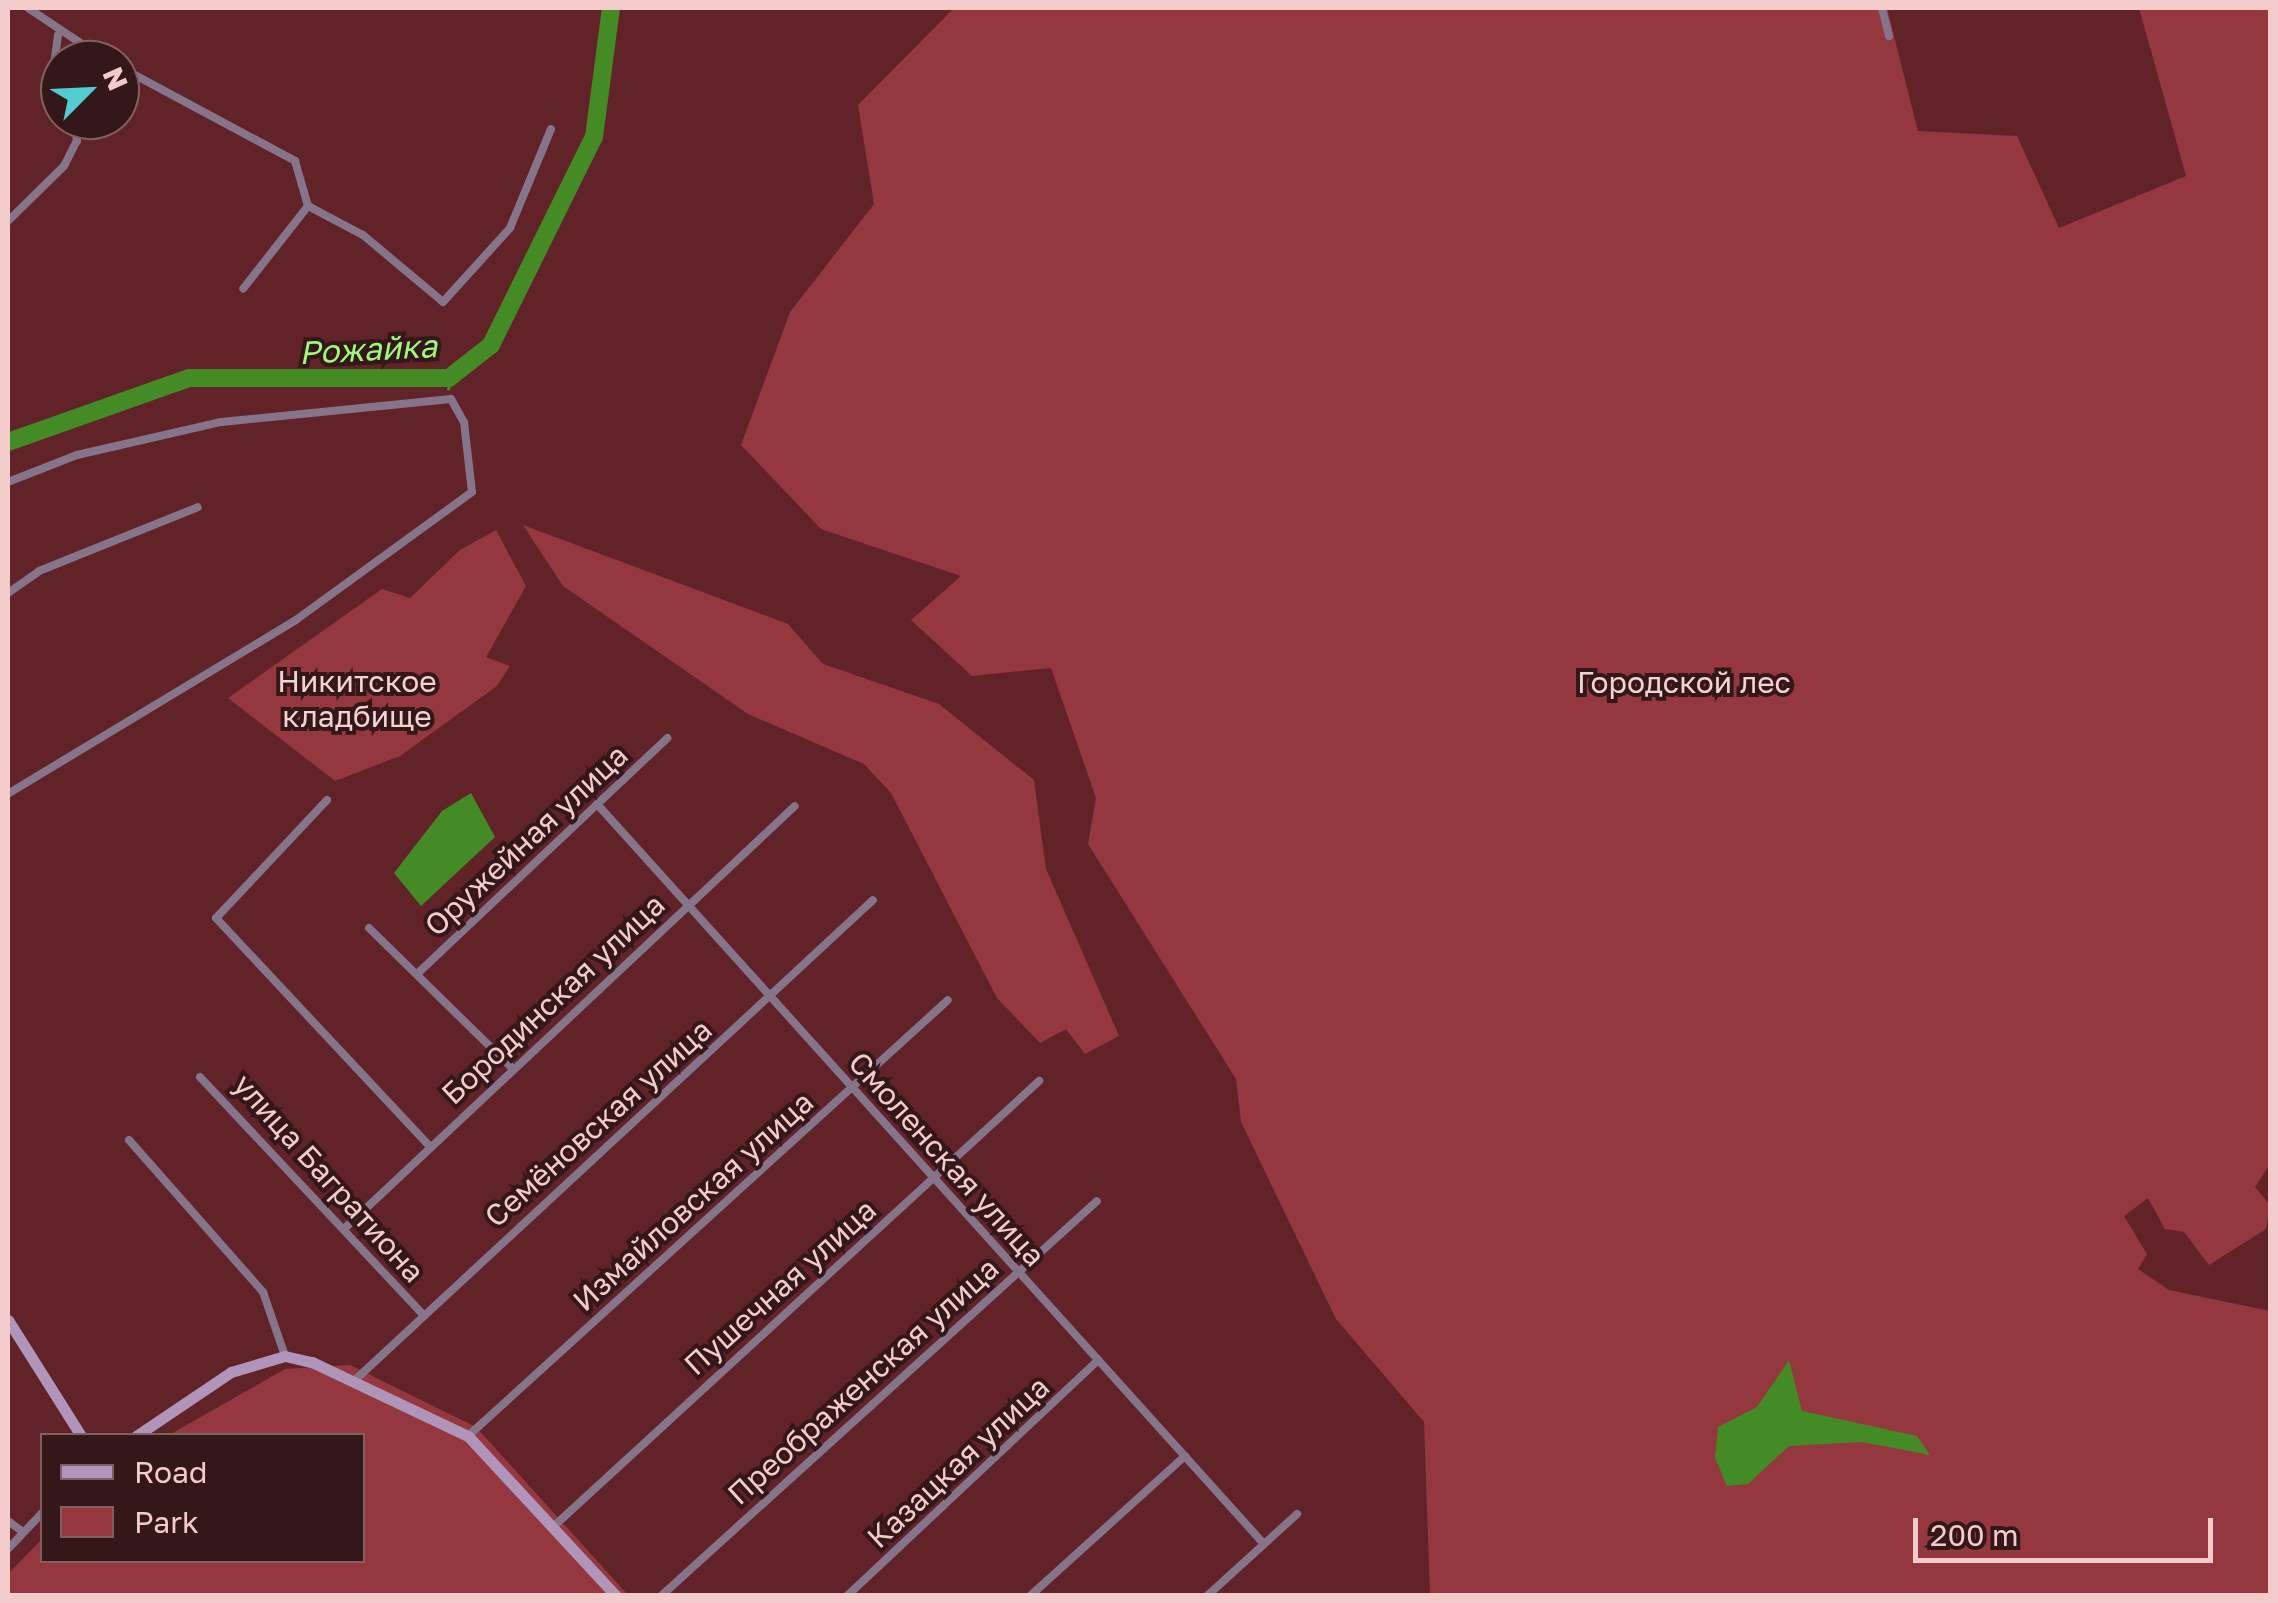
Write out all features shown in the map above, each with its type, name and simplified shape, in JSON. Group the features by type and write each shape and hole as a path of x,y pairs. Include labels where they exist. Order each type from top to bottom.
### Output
{"street":[{"path":"1882,8 1889,36"},
{"path":"27,9 68,40"},
{"path":"57,40 58,35"},
{"path":"140,78 296,160 308,206 364,235 443,302 510,228 551,129"},
{"path":"8,221 64,166 78,140"},
{"path":"243,289 308,206"},
{"path":"8,482 77,455 221,422 450,399 464,422 472,492 296,620 8,794"},
{"path":"8,593 39,571 198,507"},
{"name":"Оружейная улица","path":"417,974 667,738"},
{"path":"327,800 216,918 429,1146"},
{"name":"Смоленская улица","path":"597,804 1264,1544"},
{"name":"Бородинская улица","path":"344,1229 796,806"},
{"name":"Семёновская улица","path":"355,1380 422,1313 873,900"},
{"path":"370,928 512,1068"},
{"name":"Измайловская улица","path":"468,1436 948,1000"},
{"name":"улица Багратиона","path":"200,1077 422,1313"},
{"name":"Пушечная улица","path":"553,1527 1038,1082"},
{"path":"129,1140 263,1292 285,1356"},
{"name":"Преображенская улица","path":"661,1596 1098,1201"},
{"path":"8,1320 79,1433"},
{"path":"140,1433 231,1372 285,1356 355,1380 468,1436 616,1596"},
{"name":"Казацкая улица","path":"846,1596 1098,1360"},
{"path":"1030,1596 1185,1456"},
{"path":"8,1549 40,1514"},
{"path":"1207,1596 1297,1514"},
{"path":"8,1521 22,1531"}],"green space":[{"name":"Городской лес","path":"954,8 1887,8 1918,131 2017,136 2059,228 2186,176 2139,8 2270,8 2270,1164 2255,1187 2270,1205 2266,1229 2209,1265 2184,1232 2165,1229 2148,1198 2124,1216 2147,1254 2138,1269 2169,1290 2270,1311 2270,1595 1430,1595 1424,1422 1336,1319 1241,1122 1236,1079 1088,844 1096,798 1051,668 972,676 911,620 961,576 821,529 741,445 790,312 874,204 858,105"},
{"path":"523,525 788,624 823,664 939,704 1034,780 1046,869 1119,1036 1085,1054 1066,1029 1040,1043 997,998 891,793 864,764 748,714 563,586"},
{"name":"Никитское кладбище","path":"496,530 526,586 486,657 510,666 497,686 400,756 335,781 228,698 382,589 410,598 460,550"},
{"path":"350,1365 476,1427 628,1595 8,1596 8,1574 40,1541 40,1563 365,1563 365,1433 173,1433 285,1369"}],"shaded area":[{"path":"471,793 495,837 421,906 394,873 442,811"},
{"path":"1789,1360 1802,1411 1917,1436 1930,1455 1862,1442 1789,1446 1748,1484 1727,1486 1715,1458 1718,1427 1757,1407"}],"waterway":[{"name":"Рожайка","path":"8,442 189,378 449,378 491,345 594,137 611,8"},
{"path":"448,389 449,378"}]}
